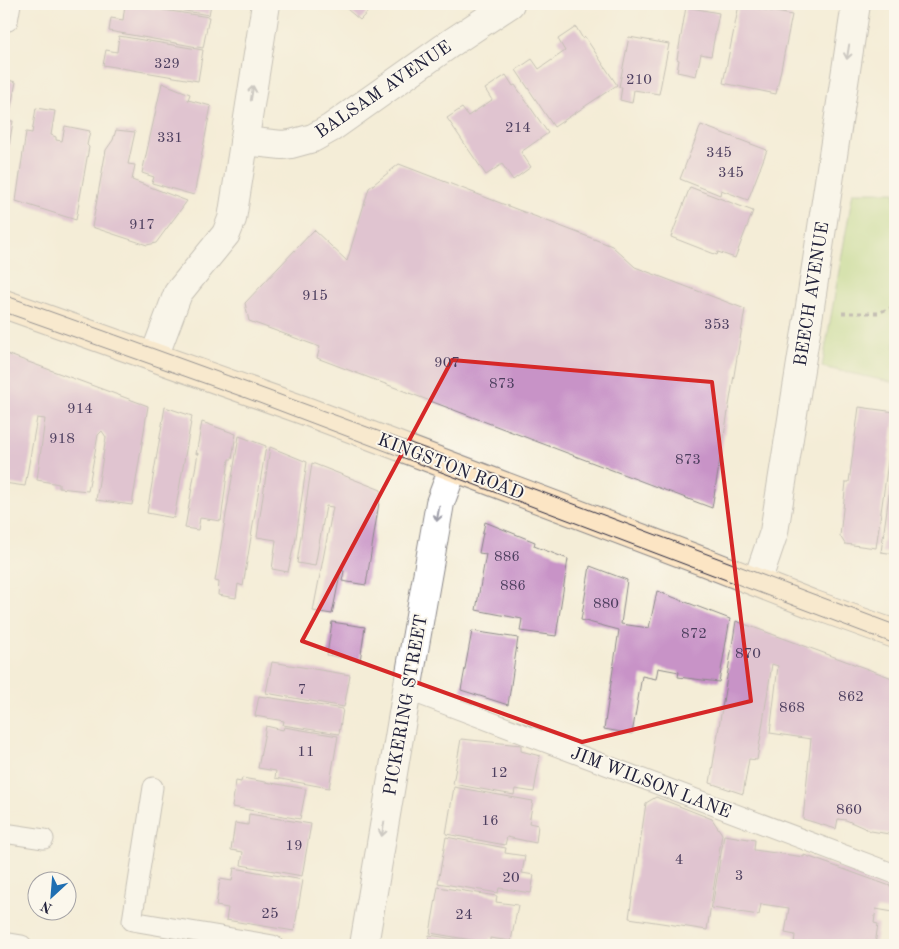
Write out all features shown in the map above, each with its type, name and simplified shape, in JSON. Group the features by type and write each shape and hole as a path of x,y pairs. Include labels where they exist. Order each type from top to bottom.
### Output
{"main road":[{"name":"KINGSTON ROAD","path":"4,304 303,410 895,634"}],"street":[{"path":"154,357 178,293 226,234 232,219 266,4"},
{"name":"BALSAM AVENUE","path":"244,141 282,145 314,138 510,4"},
{"name":"BEECH AVENUE","path":"757,582 774,532 856,4"},
{"name":"PICKERING STREET","path":"364,945 440,502 453,468"}],"lane":[{"path":"4,20 8,21 11,4"},
{"name":"JIM WILSON LANE","path":"407,690 895,874"},
{"path":"153,787 132,921 273,945"},
{"path":"4,833 44,839"},
{"path":"4,942 22,945"}],"path":[{"path":"809,313 878,313 895,306"}],"highlighted area":[{"path":"452,360 712,382 751,701 582,742 302,641"}],"green space":[{"path":"853,192 895,192 895,383 822,367"}],"building":[{"path":"125,4 209,17 203,48 109,31 111,18 123,20"},
{"path":"149,4 211,4 209,15"},
{"path":"341,4 375,4 360,20"},
{"path":"739,5 792,15 776,94 723,83"},
{"path":"686,7 719,13 711,56 701,54 696,76 677,72 679,60 677,59"},
{"path":"576,27 583,39 585,37 617,85 554,127 516,70 532,59 539,69 565,51 558,39"},
{"path":"119,36 203,50 198,81 103,65 106,50 117,52"},
{"path":"629,37 669,44 659,94 634,90 632,103 620,100 622,87 619,87"},
{"path":"506,75 548,133 521,152 531,167 513,180 502,164 486,175 447,118 462,108 468,116 492,100 485,89"},
{"path":"4,79 16,82 8,121 13,121 5,171 4,171"},
{"path":"162,83 190,94 188,100 211,106 194,195 152,183 154,177 142,173"},
{"path":"36,108 55,111 51,135 56,137 56,140 62,141 65,126 90,131 76,220 16,201 26,132 32,133"},
{"path":"701,125 767,150 748,200 721,190 720,195 680,179"},
{"path":"116,130 135,132 128,164 135,165 132,180 187,201 156,243 147,245 92,227 106,150 113,140"},
{"path":"399,164 612,246 635,267 745,309 712,508 317,358 320,347 249,321 245,303 314,230 347,261 369,188"},
{"path":"690,187 753,211 735,258 718,252 717,255 671,237"},
{"path":"4,353 148,406 132,505 96,500 106,437 102,431 98,435 88,491 59,488 59,484 37,480 45,419 37,418 25,486 4,483 7,457 4,457"},
{"path":"165,407 192,416 174,518 147,513"},
{"path":"859,407 895,412 876,548 845,544 840,536 846,482 849,482"},
{"path":"202,422 236,434 232,459 229,459 221,521 200,518 198,530 185,528"},
{"path":"239,436 266,446 243,586 238,584 236,598 218,595 219,582 215,581"},
{"path":"270,447 307,462 295,544 288,572 272,569 276,540 257,537"},
{"path":"312,463 381,490 366,585 342,581 344,571 341,570 332,614 313,611 333,507 326,506 315,566 297,563"},
{"path":"890,488 895,488 895,554 881,552"},
{"path":"485,522 535,542 534,546 568,559 556,636 520,631 522,619 476,610 486,554 479,553"},
{"path":"590,566 627,580 621,624 649,628 657,591 730,619 719,682 678,677 679,672 658,668 656,679 642,676 632,734 604,729 619,630 581,620"},
{"path":"736,621 895,679 895,835 871,831 846,820 838,819 836,829 803,819 811,739 770,733 778,666 772,664 757,760 749,759 743,794 710,783"},
{"path":"332,622 365,627 360,661 327,655"},
{"path":"472,631 518,638 508,705 461,690"},
{"path":"272,662 350,675 344,707 266,693"},
{"path":"259,696 343,709 339,734 283,725 284,721 255,716"},
{"path":"266,726 283,730 284,727 338,736 329,788 275,778 276,771 258,768"},
{"path":"461,739 521,745 521,751 540,756 534,792 515,789 514,795 453,784"},
{"path":"242,778 306,789 300,819 232,807 236,781 241,782"},
{"path":"454,787 533,801 529,823 538,825 536,843 507,837 505,845 446,834"},
{"path":"656,797 712,819 722,834 707,930 629,918 646,803"},
{"path":"249,814 311,824 302,876 241,865 243,852 231,850 235,823 248,825"},
{"path":"724,835 755,840 754,850 804,857 804,855 893,887 895,890 895,901 893,912 876,909 874,923 878,924 875,945 794,945 795,935 785,933 789,908 761,904 759,915 712,908"},
{"path":"446,837 506,848 505,853 525,856 522,873 534,875 531,893 499,888 498,893 438,883"},
{"path":"234,868 303,880 294,931 226,920 228,908 216,906 220,879 232,881"},
{"path":"438,887 497,896 496,902 518,905 511,941 490,938 490,943 430,933"},
{"path":"429,935 486,944 486,945 427,945"}],"tram line":[{"path":"4,295 339,416 895,625"},
{"path":"4,312 246,398 895,644"}]}
